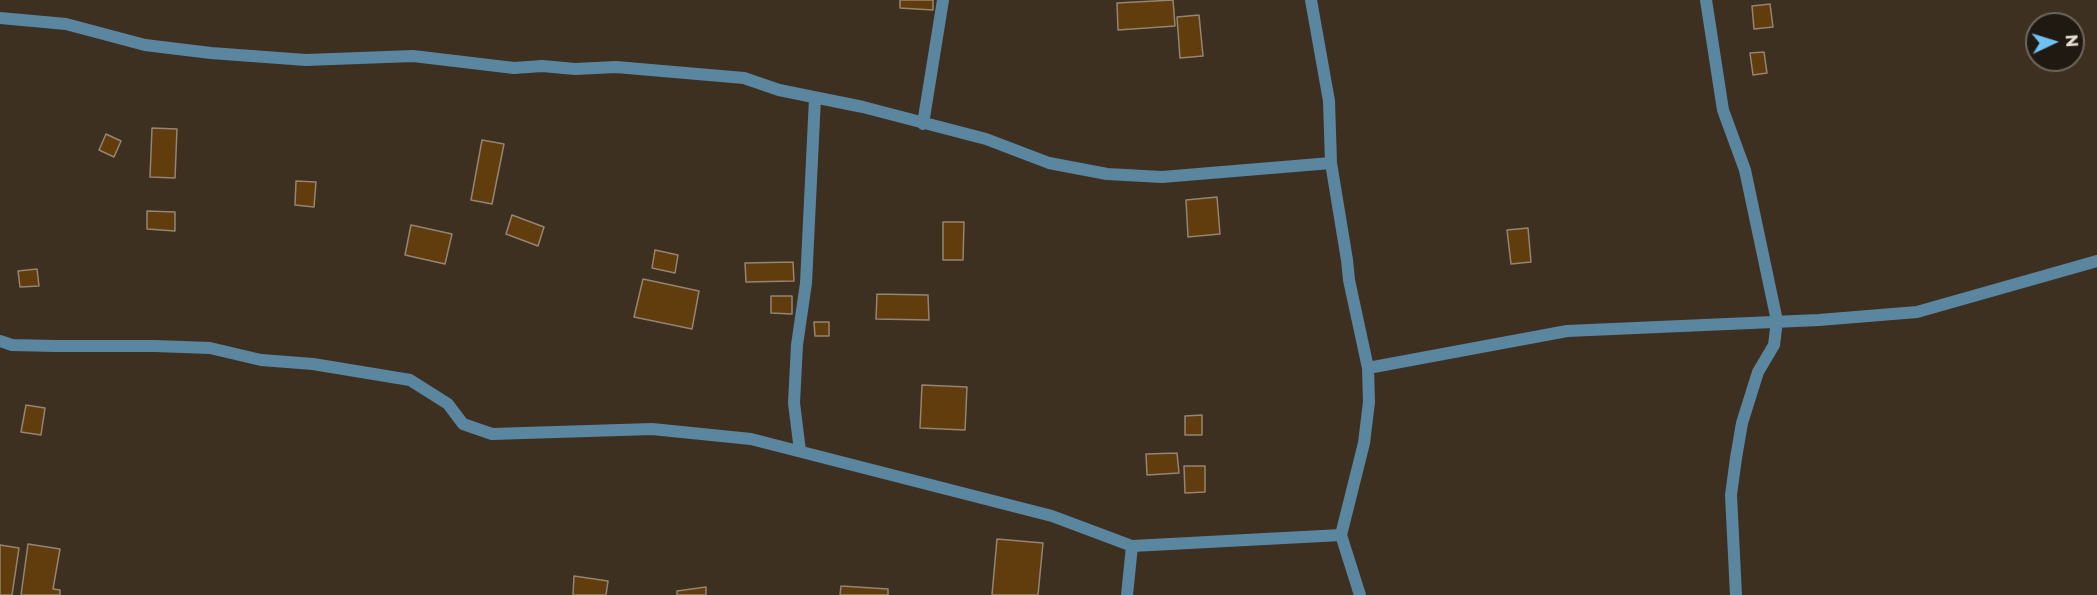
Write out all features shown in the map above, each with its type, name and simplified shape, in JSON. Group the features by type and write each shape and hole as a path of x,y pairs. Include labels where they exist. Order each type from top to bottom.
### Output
{"street":[{"path":"923,124 943,0"},
{"path":"1311,0 1329,101 1331,163 1349,280 1368,368 1369,402 1364,443 1341,535 1360,595"},
{"path":"1706,0 1723,110 1745,170 1777,321 1774,345 1758,372 1742,423 1736,458 1731,495 1736,595"},
{"path":"0,18 66,24 145,45 176,50 306,60 413,56 513,68 616,67 744,78 779,90 863,107 923,124 986,138 1049,163 1107,174 1162,177 1331,163"},
{"path":"800,451 794,403 797,345 806,283 815,98"},
{"path":"1368,368 1567,331 1819,320 1917,312 2097,261"},
{"path":"0,341 12,345 210,348 261,360 313,364 410,380 447,404 463,424 492,434 652,429 751,439 1052,516 1132,546 1341,535"},
{"path":"1127,595 1132,546"}],"building":[{"path":"900,0 933,0 933,10 900,8"},
{"path":"1173,0 1175,26 1118,30 1117,3"},
{"path":"1770,4 1773,27 1754,29 1752,6"},
{"path":"1199,15 1203,56 1180,58 1177,17"},
{"path":"1764,52 1767,73 1753,75 1750,53"},
{"path":"152,128 177,129 175,178 150,177"},
{"path":"106,134 121,141 114,157 99,150"},
{"path":"482,140 504,144 492,204 471,200"},
{"path":"296,181 316,182 314,207 295,205"},
{"path":"1217,197 1220,234 1188,237 1186,200"},
{"path":"147,211 175,212 175,231 147,229"},
{"path":"512,215 544,227 538,246 506,234"},
{"path":"943,222 964,222 963,260 943,260"},
{"path":"411,225 452,234 445,264 405,255"},
{"path":"1528,228 1531,262 1511,264 1507,230"},
{"path":"655,250 678,255 675,273 652,268"},
{"path":"793,262 794,281 746,282 745,263"},
{"path":"37,269 39,286 20,287 18,271"},
{"path":"643,279 699,291 692,329 634,317"},
{"path":"877,294 928,295 929,320 876,319"},
{"path":"771,296 792,296 792,314 771,313"},
{"path":"814,322 829,322 829,336 815,336"},
{"path":"922,385 967,387 965,430 920,428"},
{"path":"26,405 45,408 41,435 21,432"},
{"path":"1202,415 1202,435 1185,435 1185,416"},
{"path":"1177,453 1179,473 1147,475 1146,454"},
{"path":"1184,466 1205,466 1205,492 1185,493"},
{"path":"997,539 1043,543 1038,595 992,595"},
{"path":"28,544 60,549 53,589 60,590 60,595 21,595"},
{"path":"0,545 19,548 12,595 0,595"},
{"path":"574,576 608,581 606,595 573,595"},
{"path":"841,586 888,589 888,595 840,595"},
{"path":"706,587 706,595 677,595 677,591"}]}
